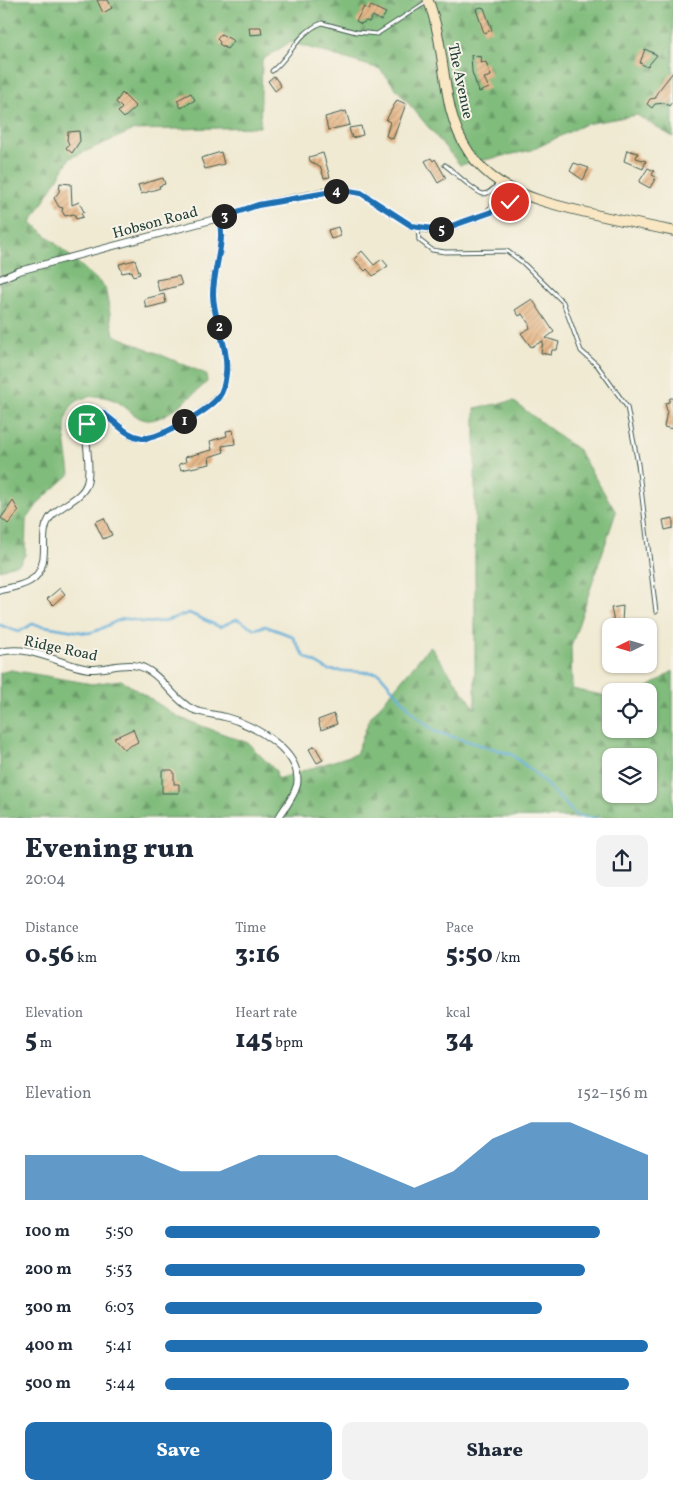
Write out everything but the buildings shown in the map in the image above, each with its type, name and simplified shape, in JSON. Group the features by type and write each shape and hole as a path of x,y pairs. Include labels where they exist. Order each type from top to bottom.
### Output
{"street":[{"name":"The Avenue","path":"428,0 434,20 452,112 460,137 478,165 502,184 516,192 559,206 673,231"},
{"path":"485,214 497,203 502,184"},
{"name":"Hobson Road","path":"0,279 28,269 219,218 258,205 343,190 361,193 403,221 418,228 440,230 500,209 516,192"},
{"path":"0,590 33,581 42,570 44,532 48,520 58,508 77,496 87,484 89,466 85,438 87,424 91,415 100,412 123,430 144,439 154,437 204,411 219,397 224,388 226,370 213,294 220,240 219,218"},
{"name":"Ridge Road","path":"0,652 23,650 87,668 139,666 150,672 191,708 226,717 268,738 284,749 291,758 297,775 294,793 278,818"}],"lane":[{"path":"272,71 280,65 299,39 322,23 363,33 377,34 428,0"},
{"path":"446,165 476,191 483,194 491,192 502,184"},
{"path":"418,228 419,240 432,250 507,251 522,262 563,302 582,351 597,365 627,407 638,464 656,612"}],"green space":[{"path":"0,0 673,0 673,137 637,115 585,124 532,150 460,165 380,69 290,42 262,60 260,127 134,130 70,158 31,222 105,287 114,335 206,374 207,382 188,399 157,419 145,420 135,415 119,402 99,396 91,396 77,401 68,412 65,426 70,474 39,502 26,521 25,555 20,563 0,570"},
{"path":"513,401 578,450 616,512 571,647 572,689 602,695 602,738 657,738 657,683 655,683 673,671 673,817 0,818 0,673 11,670 92,684 121,680 180,718 248,743 276,771 277,779 356,754 370,718 430,646 475,708 475,408"}],"waterway":[{"path":"0,625 19,632 32,624 87,633 123,619 155,622 189,613 220,627 237,619 255,629 265,626 292,636 304,656 328,670 379,673 419,719 436,732 511,754 537,775 577,816 596,818"}],"route":[{"path":"87,424 91,415 100,412 133,436 144,439 154,437 204,411 219,397 224,388 226,370 224,349 214,311 213,294 221,234 219,218 258,205 343,190 361,193 412,226 422,229 440,230 500,209 510,202"}]}
